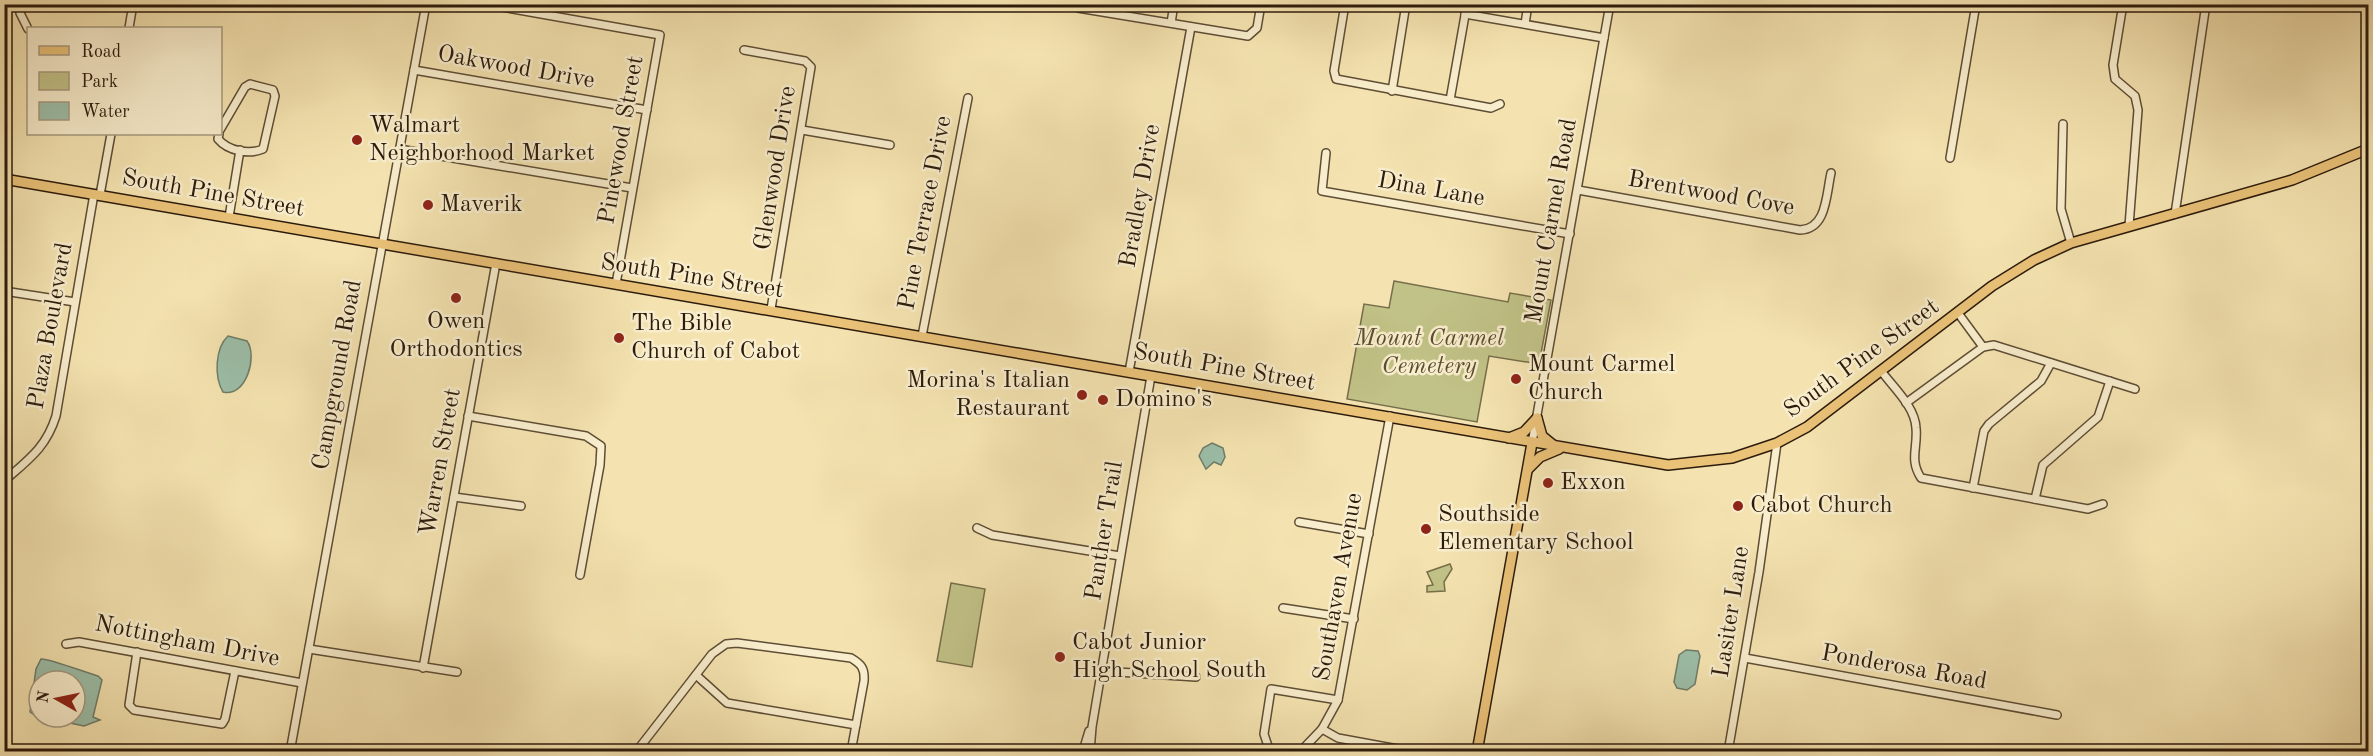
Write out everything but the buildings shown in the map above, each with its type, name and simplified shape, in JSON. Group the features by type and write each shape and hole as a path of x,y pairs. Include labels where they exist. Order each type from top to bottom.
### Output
{"main road":[{"name":"South Pine Street","path":"4,179 771,309 1561,449 1668,465 1732,458 1777,443 1807,427 1992,286 2034,260 2071,243 2292,180 2368,149"},
{"path":"1527,469 1522,449 1509,438 1524,432 1537,418"},
{"path":"1537,418 1542,436 1561,449"},
{"path":"1477,752 1532,443"},
{"path":"1527,469 1544,455 1561,449"}],"street":[{"path":"21,4 20,13 27,27"},
{"path":"129,27 133,4"},
{"name":"Campground Road","path":"290,752 426,4"},
{"name":"Pinewood Street","path":"485,4 660,35 616,284"},
{"path":"1075,4 1078,8 1248,36 1257,28 1261,4"},
{"path":"1171,23 1174,4"},
{"path":"1345,4 1334,71 1336,79 1491,108 1500,104"},
{"path":"1392,90 1406,4"},
{"path":"1450,100 1467,4"},
{"path":"1525,24 1528,4"},
{"name":"Mount Carmel Road","path":"1532,443 1610,4"},
{"path":"1950,158 1977,4"},
{"path":"2123,4 2113,65 2115,79 2135,96 2138,110 2129,225"},
{"path":"2175,214 2206,4"},
{"path":"1465,14 1604,38"},
{"name":"Bradley Drive","path":"1130,372 1191,27"},
{"name":"Glenwood Drive","path":"744,50 805,61 810,65 802,130 771,309"},
{"name":"Oakwood Drive","path":"414,70 647,110"},
{"path":"219,135 218,139 225,147 257,152 266,145 275,96 273,90 250,84 245,87 222,128"},
{"name":"Pine Terrace Drive","path":"922,336 968,98"},
{"path":"2063,124 2061,209 2071,243"},
{"path":"802,130 890,145"},
{"name":"Plaza Boulevard","path":"4,481 40,449 50,435 56,416 75,302 111,135"},
{"path":"399,149 632,188"},
{"path":"229,217 240,150"},
{"name":"Dina Lane","path":"1326,153 1322,191 1570,234"},
{"name":"Brentwood Cove","path":"1578,190 1810,230 1818,223 1822,215 1831,173"},
{"name":"Warren Street","path":"423,668 496,263"},
{"path":"4,291 75,302"},
{"path":"1958,313 1983,347"},
{"path":"1906,403 1983,347 1994,345 2135,389"},
{"path":"1973,488 1984,431 1989,424 2041,381 2051,363"},
{"path":"1882,372 1906,403 1916,427 1914,466 1921,478 2088,510 2103,504"},
{"name":"Panther Trail","path":"1090,752 1092,726 1151,376"},
{"path":"2035,499 2043,465 2098,417 2110,381"},
{"path":"468,416 586,436 601,446 600,465 580,575"},
{"name":"Southaven Avenue","path":"1300,752 1322,729 1338,700 1390,417"},
{"name":"Lasiter Lane","path":"1728,752 1745,658 1777,443"},
{"path":"454,497 521,506"},
{"path":"1299,522 1369,534"},
{"path":"977,528 992,535 1120,556"},
{"path":"1283,608 1354,619"},
{"name":"Nottingham Drive","path":"66,644 79,642 302,683"},
{"path":"636,752 712,654 726,644 736,643 850,657 861,664 865,672 851,752"},
{"path":"309,649 457,672"},
{"path":"137,652 129,705 134,710 222,724 235,671"},
{"name":"Ponderosa Road","path":"1745,658 2057,716"},
{"path":"1102,671 1196,677"},
{"path":"696,675 727,703 856,725"},
{"path":"1270,752 1265,746 1264,734 1271,689 1338,700"},
{"name":"Panther Trail","path":"1083,751 1092,726"},
{"path":"1322,729 1338,738 1414,752"}],"green space":[{"name":"Mount Carmel Cemetery","path":"1394,281 1508,302 1510,293 1551,300 1539,364 1489,356 1477,422 1347,399 1364,304 1389,308"},
{"path":"1450,564 1452,569 1444,582 1445,591 1427,592 1427,586 1433,585 1427,572"},
{"path":"951,583 985,589 972,667 937,661"}],"water":[{"path":"228,336 247,341 251,356 244,382 238,389 223,392 218,379 217,363 220,348"},
{"path":"1212,443 1223,448 1225,457 1221,465 1214,462 1206,469 1199,456 1203,448"},
{"path":"1686,650 1698,651 1700,656 1695,684 1687,690 1677,688 1674,682 1679,655"},
{"path":"41,659 77,669 36,669"},
{"path":"87,672 102,680 93,717 100,720 87,725"}],"place":[{"name":"Walmart Neighborhood Market","path":"357,140"},
{"name":"Maverik","path":"428,205"},
{"name":"Owen Orthodontics","path":"456,298"},
{"name":"The Bible Church of Cabot","path":"619,338"},
{"name":"Mount Carmel Church","path":"1516,379"},
{"name":"Morina's Italian Restaurant","path":"1082,395"},
{"name":"Domino's","path":"1103,400"},
{"name":"Exxon","path":"1548,483"},
{"name":"Cabot Church","path":"1738,506"},
{"name":"Southside Elementary School","path":"1426,529"},
{"name":"Cabot Junior High School South","path":"1060,657"}]}
